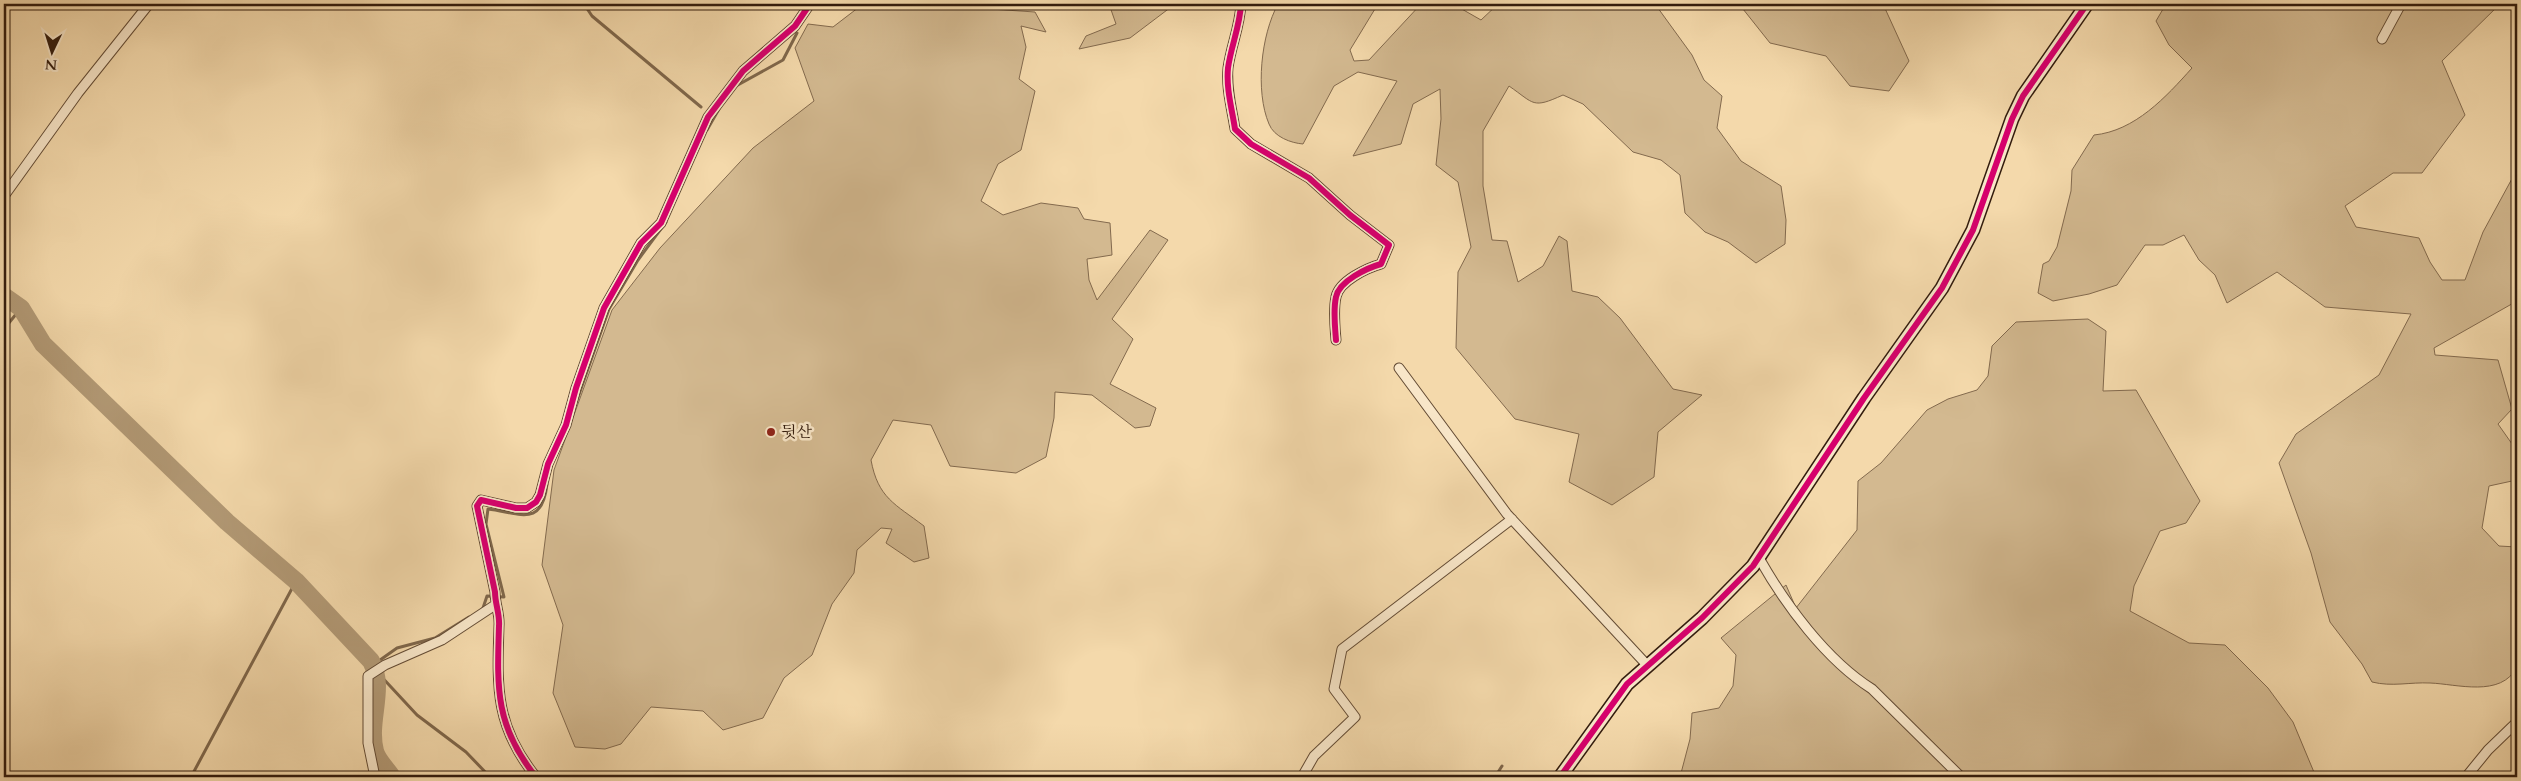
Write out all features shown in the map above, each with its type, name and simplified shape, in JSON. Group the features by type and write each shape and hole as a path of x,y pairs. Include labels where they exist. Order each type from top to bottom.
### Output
{"street":[{"path":"4,196 78,93 149,4"},
{"path":"536,777 517,750 507,729 498,700 496,656 499,614 495,605 495,592 477,506 481,500 516,508 527,508 536,502 540,495 548,464 566,425 576,388 604,308 641,243 661,224 708,117 743,71 795,26 810,4"},
{"path":"1241,4 1238,32 1228,68 1228,91 1232,101 1235,129 1251,144 1309,178 1350,215 1389,245 1381,264 1371,267 1345,283 1336,296 1336,340"},
{"path":"1560,777 1627,684 1702,618 1759,558 1864,398 1942,288 1973,230 2012,119 2023,96 2087,4"},
{"path":"2382,40 2401,4"},
{"path":"1399,368 1512,519 1647,665"},
{"path":"1302,777 1314,756 1355,717 1334,689 1342,649 1512,519"},
{"path":"1759,558 1800,621 1855,678 1872,689 1962,777"},
{"path":"375,777 368,743 368,676 385,665 442,640 495,605"},
{"path":"2466,777 2488,750 2517,722"}],"shaded area":[{"path":"863,4 987,4 990,9 1035,12 1046,32 1021,26 1026,47 1019,79 1035,91 1021,150 998,164 981,201 1003,215 1041,203 1078,208 1084,219 1110,223 1112,255 1087,259 1089,280 1097,300 1150,230 1168,240 1112,319 1133,339 1110,384 1156,408 1150,426 1135,428 1092,395 1055,392 1054,418 1046,457 1016,473 950,466 931,425 893,420 871,460 874,473 883,492 889,499 924,526 929,558 914,562 886,543 892,529 881,528 857,550 854,573 832,604 812,655 784,678 763,718 723,730 703,711 651,707 621,744 605,749 575,747 553,693 563,625 542,565 554,470 612,310 660,248 753,148 814,101 795,48 808,24 833,27"},
{"path":"1109,4 1175,4 1130,38 1079,49 1086,36 1116,24"},
{"path":"1278,4 1378,4 1350,50 1354,61 1369,60 1421,4 1453,4 1481,20 1498,4 1655,4 1692,55 1704,80 1722,96 1717,128 1741,161 1781,186 1786,220 1785,244 1756,263 1728,242 1705,232 1685,213 1680,175 1661,160 1633,152 1583,104 1563,95 1539,103 1529,100 1509,86 1483,131 1483,186 1492,240 1507,241 1518,282 1543,266 1559,236 1567,241 1572,291 1598,297 1620,318 1673,389 1702,395 1658,432 1654,477 1612,505 1569,482 1579,434 1515,419 1456,348 1458,272 1471,247 1458,182 1436,165 1441,119 1440,89 1413,104 1401,144 1353,156 1397,81 1358,72 1334,86 1303,144 1283,138 1271,129 1265,111 1261,80 1267,31"},
{"path":"1739,4 1883,4 1909,61 1889,91 1850,86 1826,56 1770,43"},
{"path":"2166,4 2500,4 2442,61 2465,115 2422,173 2393,173 2345,206 2356,227 2419,238 2430,262 2442,280 2465,280 2483,232 2514,175 2517,177 2517,301 2434,348 2435,355 2498,360 2512,409 2498,424 2517,451 2517,476 2512,481 2489,486 2482,528 2499,546 2517,547 2517,667 2510,677 2500,683 2490,686 2465,687 2430,683 2394,684 2372,682 2362,664 2330,622 2311,553 2279,463 2296,434 2379,375 2411,314 2325,307 2277,272 2227,303 2215,275 2199,260 2184,235 2163,245 2145,245 2117,285 2089,294 2053,301 2038,293 2043,264 2049,261 2057,247 2071,191 2072,170 2094,135 2123,127 2136,120 2160,101 2192,68 2169,45 2156,21"},
{"path":"2088,319 2106,331 2103,391 2136,390 2200,501 2186,523 2160,531 2134,586 2130,611 2189,643 2225,645 2268,688 2293,722 2316,777 1680,777 1690,739 1692,713 1719,708 1733,686 1736,655 1721,638 1786,585 1796,608 1857,530 1858,481 1881,463 1927,410 1948,399 1977,390 1988,376 1992,346 2016,322"}],"waterway":[{"path":"584,4 592,16 701,107"},
{"path":"736,86 783,60 797,33"},
{"path":"707,130 719,109"},
{"path":"576,403 609,309 638,260 666,222"},
{"path":"4,296 21,308 43,344 227,522 296,581 371,661 377,683 373,740 376,754 392,777"},
{"path":"4,329 21,308"},
{"path":"483,608 487,596 504,597 486,524 488,509 519,514 535,512 540,507 544,498 547,484"},
{"path":"191,777 296,581"},
{"path":"373,665 397,648 435,638 469,617"},
{"path":"378,673 417,715 466,752 490,777"},
{"path":"1495,777 1502,766"}],"cycle path":[{"path":"536,777 513,741 501,706 498,669 499,617 477,506 481,500 516,508 527,508 536,502 540,495 548,464 566,425 576,388 604,308 641,243 661,223 708,117 743,71 795,26 810,4"},
{"path":"1241,4 1228,68 1229,91 1235,129 1251,144 1309,178 1350,215 1389,245 1381,264 1354,276 1338,291 1334,318 1336,340"},
{"path":"1560,777 1627,684 1702,618 1753,566 1864,398 1942,288 1973,230 2012,119 2023,96 2087,4"}],"place":[{"name":"뒷산","path":"771,432"}]}
